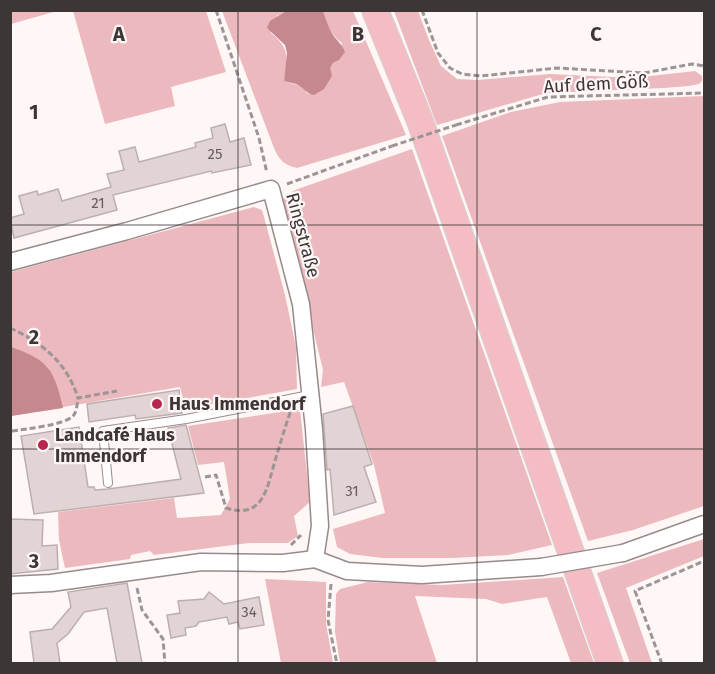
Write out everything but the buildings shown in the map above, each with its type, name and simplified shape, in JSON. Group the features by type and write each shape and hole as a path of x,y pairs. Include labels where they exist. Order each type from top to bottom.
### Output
{"main road":[{"path":"375,10 420,121 610,663"}],"street":[{"name":"Ringstraße","path":"10,262 271,189 302,304 303,396 320,526 315,559"},
{"path":"10,585 51,584 201,562 283,563 315,559 347,571 422,575 541,567 623,553 705,524"}],"lane":[{"path":"108,483 103,431 186,419 303,396"}],"path":[{"path":"216,10 259,138 271,189"},
{"path":"422,10 438,52 450,68 462,74 481,76 557,68 644,73 692,64 705,66"},
{"name":"Auf dem Göß","path":"271,189 392,146 548,97 705,93"},
{"path":"10,328 38,343 52,354 74,385 78,398 72,417 64,421 12,431"},
{"path":"78,398 117,391"},
{"path":"205,477 216,475 226,508 248,509 258,504 268,492 273,466 303,396"},
{"path":"283,563 282,546 291,545 310,527 320,526"},
{"path":"662,663 635,591 705,561"},
{"path":"332,567 328,620 338,663"},
{"path":"134,572 142,610 163,639 165,663"}],"shaded area":[{"path":"11,10 57,10 57,11 11,24"},
{"path":"73,11 206,11 226,72 171,87 175,106 105,124"},
{"path":"222,11 286,11 277,16 271,33 285,49 284,81 301,86 308,94 333,63 339,60 342,43 332,33 323,11 353,11 406,135 297,168 285,164 274,148"},
{"path":"286,11 323,11 331,32 345,52 330,68 332,76 324,89 314,95 296,84 284,81 287,53 285,45 267,28 270,21"},
{"path":"394,11 418,11 441,66 457,79 477,80 550,74 633,78 695,71 702,76 702,81 689,86 664,88 546,93 437,125"},
{"path":"704,96 704,506 633,530 588,541 442,136 511,112 560,102"},
{"path":"412,149 552,545 508,555 452,558 383,558 350,554 337,547 333,529 385,513 374,465 344,382 321,387 323,370 283,207 283,199 295,190"},
{"path":"254,207 262,210 285,295 296,347 297,389 186,409 180,387 11,416 11,272"},
{"path":"11,347 34,357 48,368 53,375 63,408 11,416"},
{"path":"300,410 310,502 294,516 298,536 288,543 249,543 154,555 150,551 131,555 130,559 65,568 59,540 58,512 174,498 177,518 221,515 230,499 224,462 198,465 188,426"},
{"path":"704,539 704,556 626,588 652,663 630,663 597,573"},
{"path":"563,577 594,663 571,663 547,597 502,604 486,599 415,596 437,663 340,663 335,632 336,594 340,589 368,582 442,585"},
{"path":"265,579 326,582 326,623 333,663 281,663"}],"place":[{"name":"Haus Immendorf","path":"157,404"},
{"name":"Landcafé Haus Immendorf","path":"43,445"}]}
